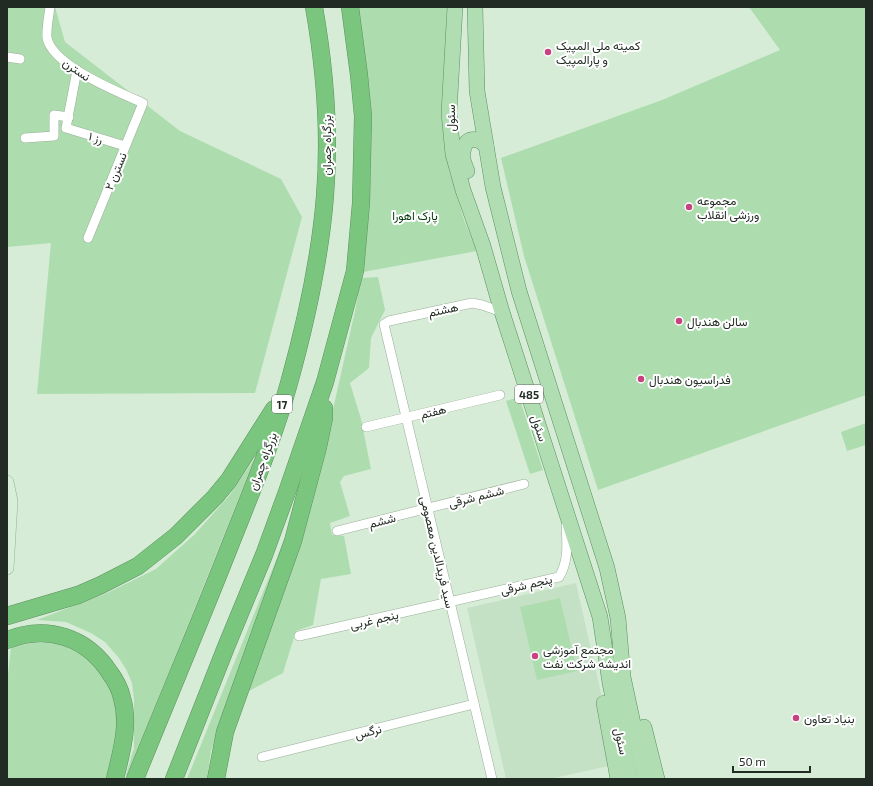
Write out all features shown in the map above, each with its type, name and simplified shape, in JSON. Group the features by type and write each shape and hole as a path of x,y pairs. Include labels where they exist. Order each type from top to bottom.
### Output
{"highway":[{"name":"بزرگراه چمران","path":"135,779 263,463 289,385 302,333 313,283 325,196 326,120 324,78 314,7"},
{"path":"174,779 264,555 306,440 325,382 354,271 362,204 363,116 350,7"},
{"path":"216,779 225,732 293,541 318,447 324,418 325,382"},
{"path":"7,616 78,595 108,582 138,566 182,531 215,497 229,480 289,385"},
{"path":"7,640 26,634 56,634 71,639 92,651 106,666 117,683 123,699 125,721 124,736 115,779"}],"main road":[{"name":"سئول","path":"455,7 449,113 452,154 472,218 483,246 502,312 600,617 610,683 630,779"},
{"name":"سئول","path":"475,7 477,91 493,186 516,279 607,568 618,618 623,677 645,779"},
{"path":"472,218 472,190 462,158 462,151 466,143 473,139 482,141 486,146"},
{"path":"600,617 598,671 618,779"},
{"path":"618,618 656,779"}],"street":[{"name":"نسترن","path":"50,7 47,38 51,46 60,57 90,80 143,103"},
{"path":"7,57 20,58"},
{"path":"25,138 54,136 54,115 68,117 78,70"},
{"name":"نسترن ۲","path":"88,238 143,103"},
{"name":"رز ۱","path":"68,117 66,128 125,146"},
{"name":"هشتم","path":"384,324 389,320 472,303 502,312"},
{"name":"سید فریدالدین معصومی","path":"384,324 492,779"},
{"name":"هفتم","path":"366,427 500,395"},
{"path":"7,482 11,501 7,568"},
{"name":"ششم شرقی","path":"428,508 524,484"},
{"name":"ششم","path":"337,531 428,508"},
{"name":"پنجم شرقی","path":"450,602 559,577 564,570 566,557 565,511"},
{"name":"پنجم غربی","path":"299,636 450,602"},
{"name":"نرگس","path":"262,757 474,704"}],"shaded area":[{"name":"مجتمع آموزشی اندیشه شرکت نفت","path":"576,583 617,764 550,779 506,779 467,608"}],"green space":[{"path":"7,7 55,7 65,42 180,131 281,179 302,217 255,393 37,394 51,243 7,247"},
{"name":"پارک اهورا","path":"358,7 447,7 443,129 449,170 464,220 477,251 363,272 370,188 371,125 368,79"},
{"name":"مجموعه ورزشی انقلاب","path":"749,7 866,7 866,395 598,490 524,256 501,158 662,100 780,50"},
{"path":"378,277 385,310 371,338 369,368 350,383 361,419 371,469 344,476 340,482 350,516 330,523 332,535 344,536 351,574 321,579 313,625 296,631 283,673 243,694 321,463 361,278"},
{"path":"519,397 543,470 530,474 506,401"},
{"path":"866,423 866,445 847,451 841,432"},
{"path":"255,458 139,747 125,778 134,748 134,700 132,683 127,671 119,658 105,642 91,633 66,622 37,620 107,593 156,569 195,534 229,496"},
{"path":"296,511 272,586 241,662 211,751 207,779 187,779"},
{"path":"560,598 577,671 537,680 520,607"},
{"path":"33,643 59,643 73,650 86,657 108,682 120,706 114,779 7,779 7,683 11,647"}],"place":[{"name":"کمیته ملی المپیک و پارالمپیک","path":"548,52"},
{"name":"مجموعه ورزشی انقلاب","path":"689,207"},
{"name":"سالن هندبال","path":"679,321"},
{"name":"فدراسیون هندبال","path":"641,379"},
{"name":"مجتمع آموزشی اندیشه شرکت نفت","path":"535,656"},
{"name":"بنیاد تعاون","path":"796,718"}]}
